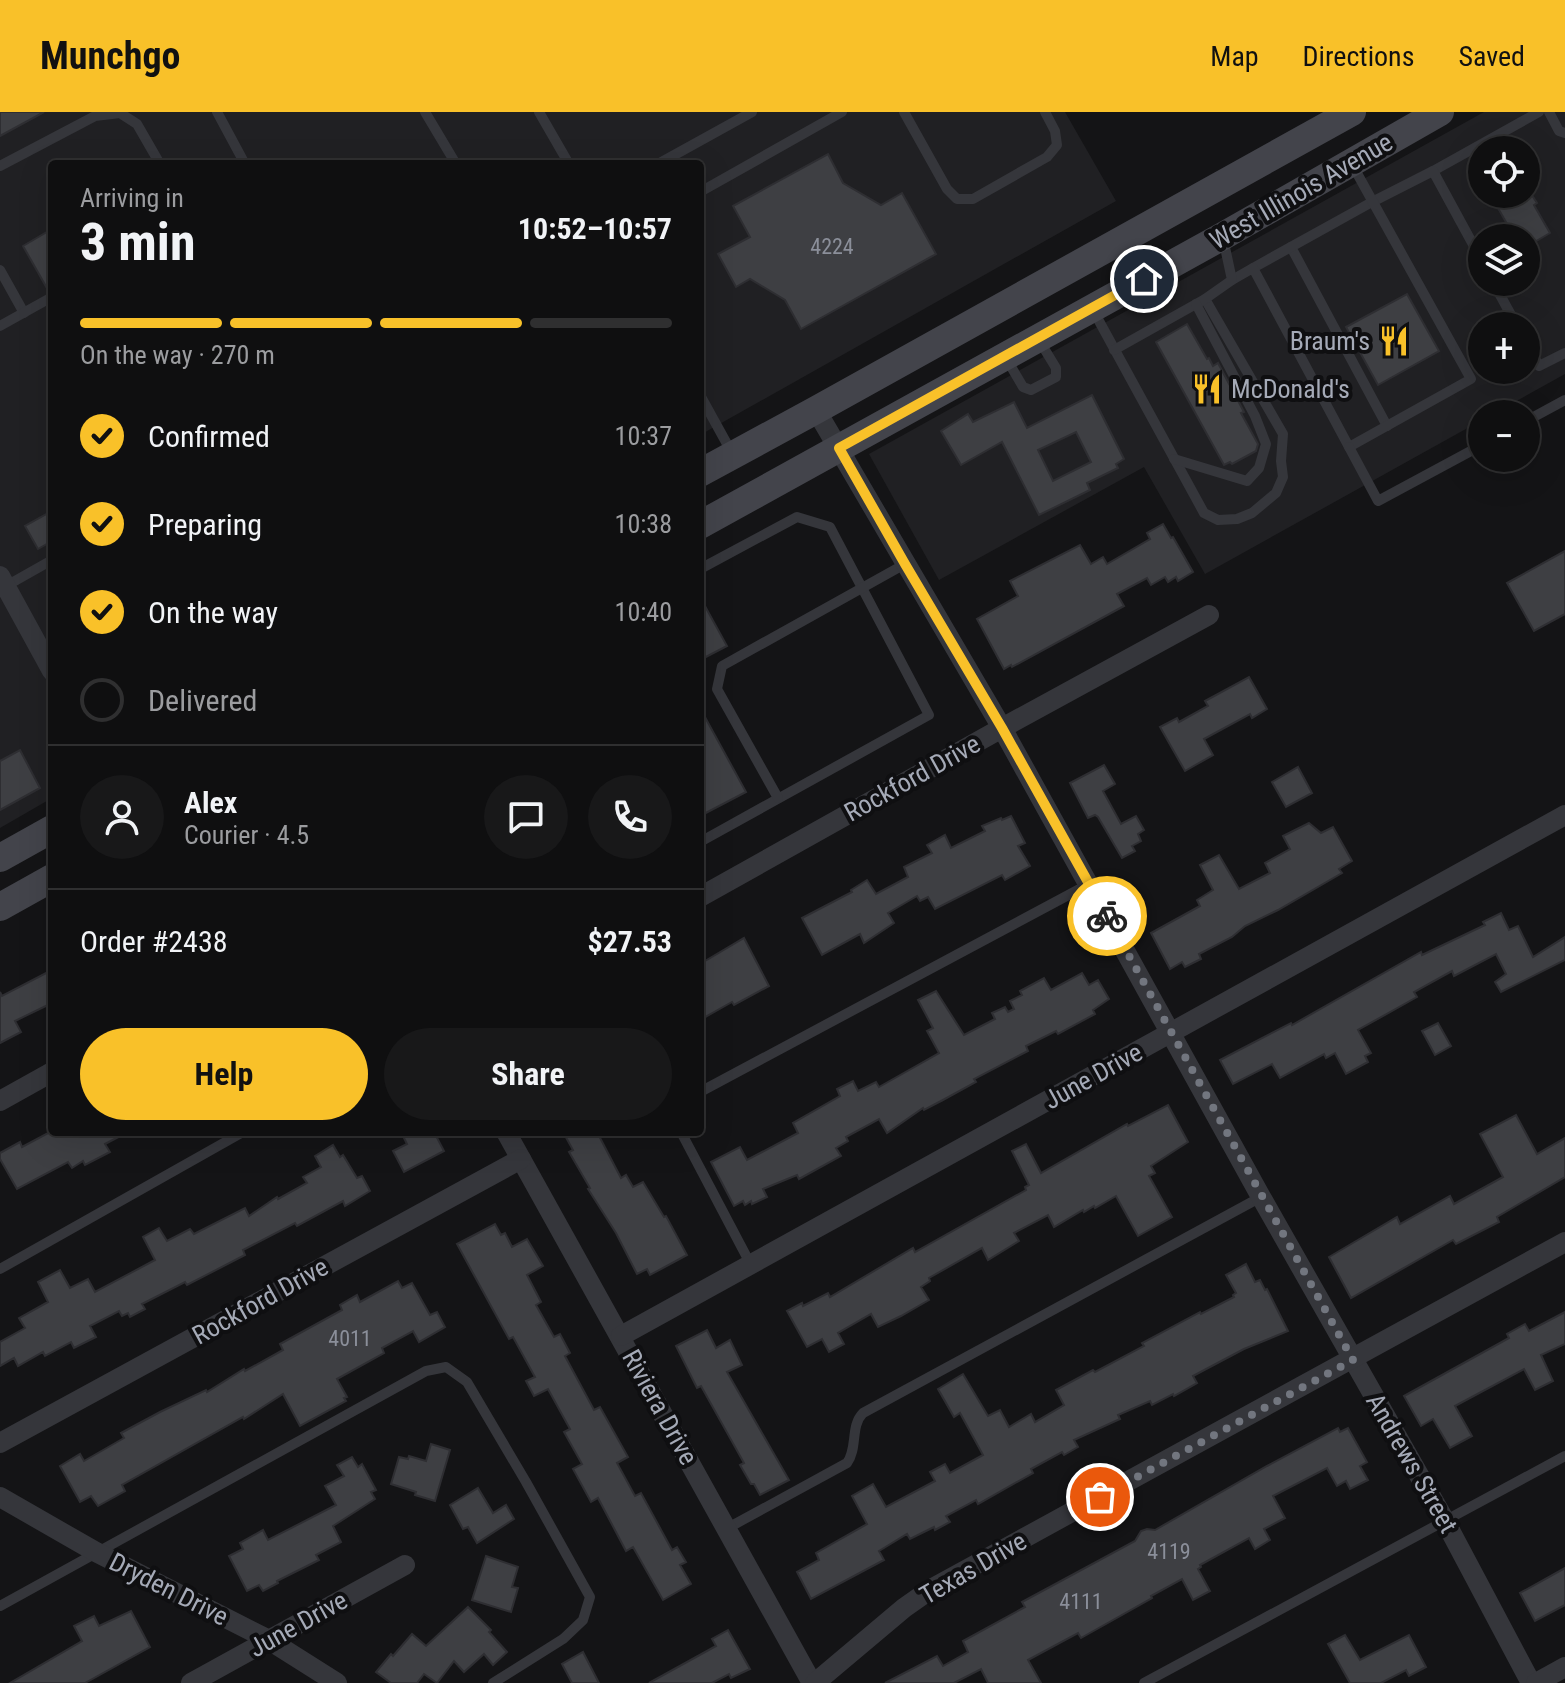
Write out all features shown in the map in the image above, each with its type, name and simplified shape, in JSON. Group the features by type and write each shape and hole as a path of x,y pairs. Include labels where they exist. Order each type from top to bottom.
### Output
{"main road":[{"name":"West Illinois Avenue","path":"704,471 1352,112"},
{"name":"West Illinois Avenue","path":"704,523 1223,236 1440,112"},
{"path":"1199,197 1223,236"},
{"path":"733,455 755,494"},
{"path":"0,858 48,831"},
{"path":"0,907 48,880"}],"street":[{"name":"Andrews Street","path":"816,410 1002,728 1534,1683"},
{"path":"3,581 48,664"},
{"name":"Rockford Drive","path":"704,893 1209,615"},
{"name":"June Drive","path":"621,1336 1565,815"},
{"path":"0,1101 48,1074"},
{"name":"Riviera Drive","path":"508,1136 814,1683"},
{"name":"Rockford Drive","path":"0,1443 521,1159"},
{"name":"Texas Drive","path":"814,1683 931,1589 1565,1242"},
{"name":"Dryden Drive","path":"0,1497 96,1552 269,1640 337,1683"},
{"name":"June Drive","path":"191,1683 405,1565"},
{"path":"1534,1683 1565,1667"}],"lane":[{"path":"0,166 95,116 120,112 137,124 158,160"},
{"path":"217,112 243,160"},
{"path":"425,112 454,160"},
{"path":"539,112 567,160"},
{"path":"665,160 752,112"},
{"path":"704,190 842,112"},
{"path":"904,112 947,189 957,199 973,199 1047,157 1057,145 1055,131 1045,112"},
{"path":"1114,350 1201,302 1253,268 1539,112"},
{"path":"1549,112 1559,131 1565,133"},
{"path":"1349,447 1471,379 1351,163"},
{"path":"1433,171 1468,235"},
{"path":"1223,236 1232,280"},
{"path":"1291,247 1387,426"},
{"path":"1253,268 1378,501 1468,453"},
{"path":"0,270 24,313"},
{"path":"0,326 48,299"},
{"path":"1092,308 1204,513 1218,520 1237,519 1252,513 1276,493 1283,477 1283,434 1201,302"},
{"path":"1174,459 1247,481 1259,468 1266,444 1201,302"},
{"path":"1005,356 1023,387 1031,390 1056,377 1056,368 1038,338"},
{"path":"1540,366 1565,353"},
{"path":"1540,413 1565,400"},
{"path":"704,402 733,455"},
{"path":"704,567 797,517 830,527 929,715 704,840"},
{"path":"3,581 48,562"},
{"path":"778,798 717,689 722,666 905,564"},
{"path":"704,1090 1089,884"},
{"path":"0,1269 236,1136"},
{"path":"683,1136 751,1265"},
{"path":"726,1529 847,1463 852,1456 858,1418 863,1413 1261,1197"},
{"path":"0,1606 426,1371 446,1367 467,1382 590,1597 583,1620 563,1639 493,1683"},
{"path":"1144,1683 1565,1456"}],"shaded area":[{"path":"0,112 1065,112 1116,201 704,433 704,160 48,160 48,800 0,828"},
{"path":"1484,112 1565,112 1565,374 1518,400 1468,400 1468,428 1205,574 1144,467 939,580 869,454"}],"building":[{"path":"0,112 44,112 0,136"},
{"path":"828,154 843,183 881,205 902,193 936,254 801,329 785,300 750,279 736,287 718,254 750,237 733,206"},
{"path":"1498,208 1536,208 1550,233 1540,239 1540,224 1507,224"},
{"path":"48,231 48,290 23,246"},
{"name":"Braum's","path":"1407,294 1439,351 1378,385 1346,327"},
{"name":"McDonald's","path":"1187,324 1207,359 1213,366 1218,363 1258,444 1256,451 1232,464 1224,465 1156,342"},
{"path":"1092,395 1124,459 1116,464 1118,468 1087,483 1090,490 1039,515 1002,442 961,465 941,431 968,414 973,422 1014,402 1027,428","holes":["1076,432 1091,462 1053,481 1038,450"]},
{"path":"48,513 48,543 38,549 25,526"},
{"path":"1163,524 1193,572 1178,581 1176,577 1168,582 1165,577 1151,585 1147,578 1117,594 1124,606 1004,669 977,619 1018,596 1010,581 1080,545 1091,564 1103,557 1107,564 1150,539 1147,533"},
{"path":"1565,551 1565,614 1534,631 1507,583"},
{"path":"704,604 727,646 704,658"},
{"path":"1249,677 1267,709 1252,718 1250,714 1204,739 1213,755 1185,771 1160,727 1177,718 1179,722 1208,706 1205,701"},
{"path":"704,715 746,792 704,814"},
{"path":"20,750 40,788 0,810 0,761"},
{"path":"1104,765 1115,784 1103,791 1121,824 1136,816 1144,830 1138,834 1141,841 1132,846 1135,851 1122,858 1098,817 1088,818 1070,783"},
{"path":"1298,767 1312,793 1286,807 1272,782"},
{"path":"1011,816 1025,843 1018,846 1030,866 1005,880 1002,875 935,909 928,897 920,901 917,896 888,913 894,923 864,943 860,934 822,955 802,918 852,892 867,880 876,894 908,877 904,867 932,853 927,845 945,835 951,848 985,831 982,826"},
{"path":"1309,823 1321,833 1333,827 1352,861 1339,869 1342,873 1199,954 1201,959 1185,967 1182,962 1170,969 1151,933 1200,906 1197,900 1213,890 1200,865 1219,855 1239,889 1270,873 1265,863 1290,849 1283,836"},
{"path":"1501,913 1509,930 1518,926 1533,957 1565,937 1565,960 1501,992 1495,982 1506,974 1496,954 1454,976 1452,971 1414,992 1417,997 1358,1030 1371,1053 1365,1056 1368,1062 1346,1074 1335,1053 1326,1058 1324,1054 1280,1078 1272,1064 1233,1084 1220,1060 1292,1025 1421,952 1422,955 1485,925 1483,922"},
{"path":"744,938 769,986 704,1018 704,962"},
{"path":"48,972 48,1005 15,1021 21,1032 0,1043 0,992 2,996"},
{"path":"1082,973 1089,985 1098,980 1109,999 1093,1010 1095,1014 1058,1034 1056,1031 1026,1046 1028,1051 974,1079 976,1082 943,1100 923,1108 887,1133 879,1119 846,1137 848,1141 836,1148 841,1156 799,1179 797,1175 763,1189 767,1197 752,1204 751,1201 745,1205 743,1201 734,1206 711,1162 740,1147 747,1160 798,1133 793,1123 840,1096 837,1089 853,1081 858,1091 876,1082 879,1087 939,1053 927,1031 933,1028 918,1000 936,991 964,1035 995,1019 992,1013 1005,1007 1008,1012 1014,1009 1010,1001 1022,995 1020,991 1044,978 1051,990"},
{"path":"1438,1023 1451,1046 1435,1055 1422,1031"},
{"path":"1168,1105 1188,1142 1151,1166 1155,1173 1149,1176 1172,1217 1138,1236 1116,1196 1054,1227 1048,1215 1014,1233 1019,1241 988,1260 982,1248 929,1278 930,1281 921,1287 929,1300 901,1316 878,1327 871,1314 838,1333 844,1344 829,1352 822,1339 807,1347 787,1311 828,1293 830,1297 913,1248 915,1252 1026,1190 1025,1187 1029,1185 1012,1151 1026,1144 1041,1173 1127,1124"},
{"path":"1516,1115 1537,1154 1565,1138 1565,1177 1497,1217 1499,1222 1456,1244 1453,1240 1351,1298 1329,1257 1397,1217 1400,1224 1450,1196 1454,1204 1503,1177 1480,1134"},
{"path":"48,1133 48,1136 120,1136 105,1144 110,1152 85,1165 83,1161 72,1168 68,1162 17,1189 0,1159 0,1153 20,1142 22,1147"},
{"path":"403,1136 436,1136 444,1151 404,1172 393,1151 407,1144"},
{"path":"565,1136 599,1136 621,1178 626,1175 633,1187 643,1182 687,1255 650,1275 647,1269 637,1274 588,1189 569,1152 573,1150"},
{"path":"333,1145 357,1178 362,1176 370,1191 345,1206 343,1201 243,1250 245,1255 142,1304 145,1309 130,1317 128,1313 122,1316 119,1311 90,1326 96,1337 74,1348 71,1342 45,1356 43,1352 18,1366 14,1358 0,1366 0,1342 25,1328 19,1318 48,1302 38,1282 60,1270 70,1288 88,1279 95,1292 155,1260 143,1237 159,1228 167,1241 190,1229 194,1234 245,1208 249,1216 277,1197 307,1183 303,1177 321,1167 315,1156"},
{"path":"495,1224 501,1235 505,1233 512,1247 527,1239 543,1266 527,1275 541,1302 536,1305 554,1337 560,1334 570,1353 565,1356 594,1410 600,1407 628,1457 617,1463 635,1496 641,1493 672,1550 677,1547 686,1562 680,1565 691,1584 663,1600 633,1547 626,1551 598,1498 591,1502 573,1469 582,1464 564,1432 570,1429 548,1389 534,1396 526,1381 535,1377 513,1337 509,1339 457,1244"},
{"path":"1246,1264 1255,1282 1260,1280 1267,1289 1288,1331 1244,1349 1193,1376 1197,1383 1174,1396 1152,1405 1150,1401 1118,1415 1120,1419 1074,1440 1078,1447 1031,1469 1033,1473 978,1504 976,1500 946,1516 950,1522 935,1530 934,1527 910,1539 907,1534 879,1551 884,1560 811,1599 797,1572 819,1560 816,1553 867,1524 852,1496 873,1484 886,1507 935,1481 930,1472 945,1464 950,1473 983,1455 960,1413 954,1417 938,1389 963,1374 988,1416 1000,1410 1009,1427 1031,1414 1035,1422 1064,1405 1056,1390 1144,1346 1142,1343 1200,1312 1234,1297 1236,1293 1226,1275"},
{"path":"398,1281 402,1288 412,1283 430,1315 437,1312 445,1327 419,1342 413,1331 382,1348 384,1353 337,1379 347,1397 344,1398 346,1401 300,1426 283,1394 244,1419 122,1485 125,1491 98,1506 91,1496 80,1502 60,1466 80,1454 84,1461 124,1438 121,1433 207,1392 283,1350 280,1344 342,1310 340,1305 357,1295 360,1302"},
{"path":"1565,1312 1565,1344 1541,1355 1553,1381 1535,1390 1524,1369 1455,1406 1472,1436 1450,1448 1433,1419 1421,1426 1404,1396 1509,1338 1507,1334 1525,1324 1529,1331"},
{"path":"707,1330 716,1348 730,1340 742,1365 727,1372 789,1480 760,1495 740,1465 744,1463 701,1386 697,1388 676,1346"},
{"path":"1338,1428 1340,1432 1348,1428 1367,1462 1360,1466 1368,1480 1350,1489 1346,1481 1337,1486 1327,1468 1273,1496 1285,1518 1264,1529 1270,1540 1255,1549 1249,1538 1200,1565 1198,1569 1210,1591 1193,1600 1182,1579 1081,1638 1078,1633 1028,1660 1041,1683 988,1683 981,1669 954,1683 885,1683 937,1656 943,1666 968,1652 963,1641 1025,1607 1022,1602 1135,1541 1141,1531 1155,1530"},
{"path":"431,1444 450,1450 435,1501 391,1484 399,1457 408,1459 409,1456 426,1461"},
{"path":"352,1457 358,1467 362,1464 376,1490 371,1492 375,1499 333,1526 341,1542 316,1555 319,1560 263,1591 259,1585 247,1591 229,1556 243,1549 240,1543 263,1530 268,1540 336,1505 325,1486 344,1476 337,1465"},
{"path":"478,1488 493,1513 506,1505 514,1519 477,1543 468,1527 463,1529 450,1505"},
{"path":"486,1556 518,1567 512,1587 518,1588 511,1612 472,1600"},
{"path":"1565,1568 1565,1605 1535,1621 1520,1593"},
{"path":"468,1607 507,1652 493,1665 484,1654 464,1672 454,1661 437,1683 424,1674 417,1683 391,1683 376,1672 412,1634 426,1646"},
{"path":"131,1611 150,1647 85,1683 10,1683 82,1641 74,1626 94,1616 99,1626"},
{"path":"728,1630 750,1669 731,1678 729,1674 712,1683 649,1683 716,1646 712,1639"},
{"path":"1345,1635 1360,1660 1409,1635 1426,1667 1409,1676 1406,1670 1381,1683 1350,1683 1328,1644"},
{"path":"583,1652 599,1683 572,1683 562,1664"}],"way so far":[{"path":"1100,1497 1353,1360 1107,916"}],"place":[{"name":"Braum's","path":"1394,341"},
{"name":"McDonald's","path":"1207,389"}],"route":[{"path":"1107,916 839,448 1144,279"}]}
